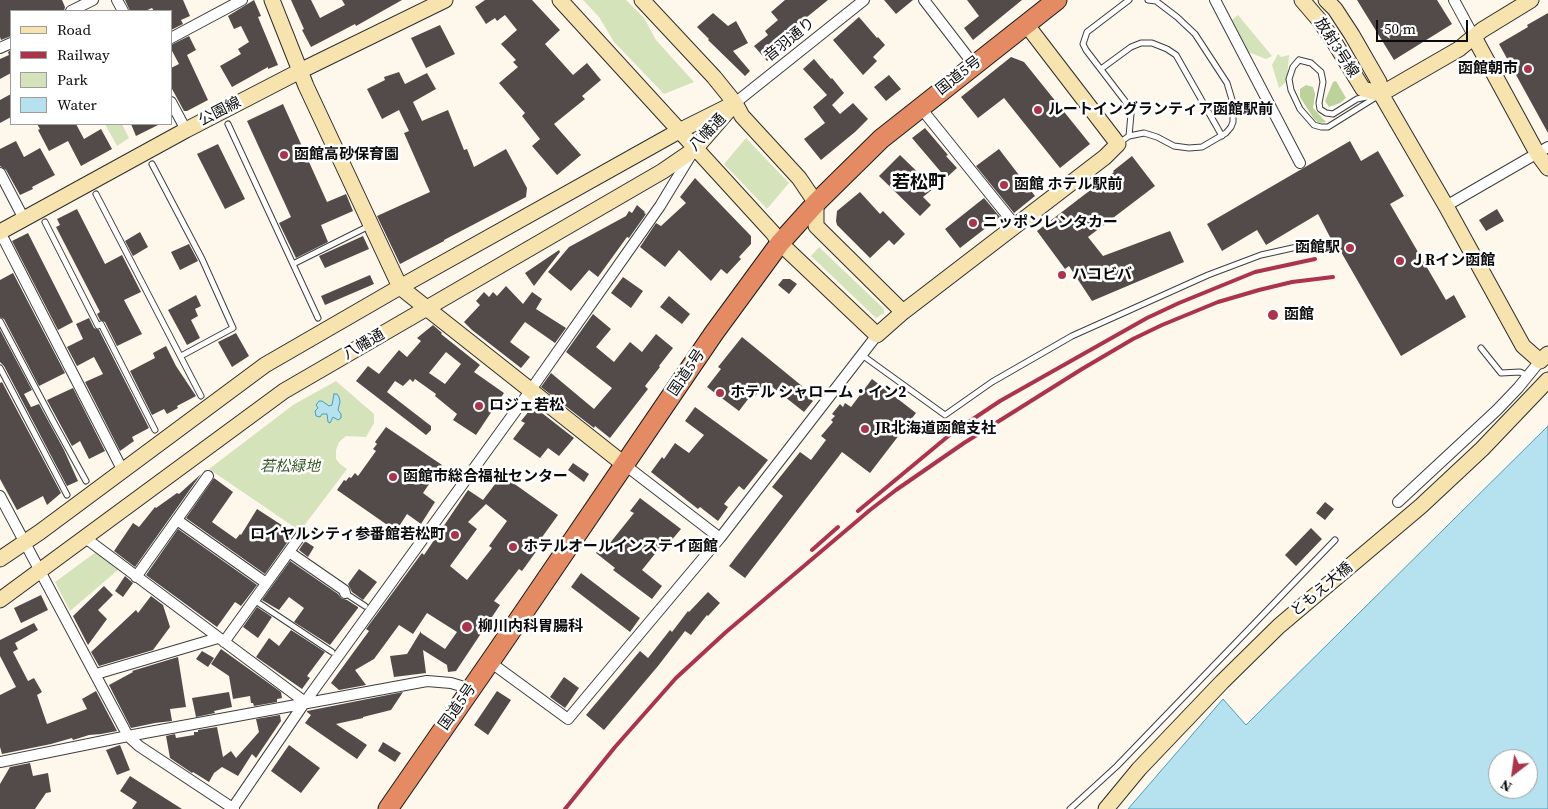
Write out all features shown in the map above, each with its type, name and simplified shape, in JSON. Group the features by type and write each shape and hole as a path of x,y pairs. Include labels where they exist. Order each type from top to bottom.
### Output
{"highway":[{"name":"国道5号","path":"388,809 714,333 780,243 816,202 881,139 1057,0"}],"street":[{"path":"74,10 93,0"},
{"path":"172,37 242,0"},
{"path":"272,0 300,71 400,287 720,538"},
{"name":"公園線","path":"0,232 186,130 300,71 445,0"},
{"path":"560,0 773,233 780,243 877,335"},
{"path":"642,0 714,77 742,116 799,178 816,202 816,226 903,312"},
{"name":"音羽通り","path":"735,104 864,0"},
{"path":"924,0 974,65"},
{"path":"1215,0 1300,163"},
{"name":"放射3号線","path":"1302,0 1331,37 1363,89 1381,94 1379,82 1352,35 1335,9 1326,0"},
{"path":"1454,0 1542,150 1548,168"},
{"path":"1398,502 1497,410 1544,358 1523,346 1446,206 1381,94 1459,49 1482,30 1531,0"},
{"path":"490,662 568,719 720,538 877,335 903,312 1104,157 1123,140 1026,24"},
{"path":"172,104 186,130"},
{"path":"0,559 25,543 265,365 679,131 735,104"},
{"name":"八幡通","path":"0,600 284,391 428,308 695,149 735,104"},
{"path":"920,107 1016,225"},
{"path":"0,496 128,736 139,746 233,809 305,702 660,206 695,149"},
{"path":"1446,206 1542,150"},
{"path":"0,173 24,219"},
{"path":"0,232 123,471"},
{"name":"ともえ大橋","path":"1106,809 1139,769 1279,626 1421,506 1482,449 1548,380"},
{"path":"136,577 208,476"},
{"path":"177,520 266,583"},
{"path":"96,674 221,640 254,600 301,535"},
{"path":"84,537 305,702"},
{"path":"289,552 346,593"},
{"path":"0,761 305,702 427,681 451,683 471,689"}],"lane":[{"path":"1123,140 1130,114 1125,101 1083,44 1087,32 1129,0"},
{"path":"1123,140 1144,133 1174,146 1202,147 1222,136 1231,127 1233,122 1233,103 1227,83 1195,34 1156,1 1148,0"},
{"path":"1101,69 1131,47 1141,43 1152,43 1167,48 1176,55 1222,136"},
{"path":"1299,60 1311,63 1321,72 1323,82 1319,103 1320,109 1326,113 1333,114 1357,99 1381,94 1328,127 1321,127 1309,121 1300,109 1291,90 1289,80 1293,67 1299,60"},
{"path":"228,124 318,318"},
{"path":"152,164 202,259 233,328 181,356"},
{"path":"96,194 201,396"},
{"path":"45,222 98,326 101,324 155,430"},
{"path":"293,264 371,225"},
{"path":"862,354 946,415 992,382 1072,336 1208,275 1261,255 1315,243"},
{"path":"0,321 86,481"},
{"path":"1480,348 1501,373 1520,372 1528,376"},
{"path":"0,368 67,495"},
{"path":"1070,809 1117,766 1336,540"},
{"path":"346,593 365,606"},
{"path":"254,600 332,652"}],"green space":[{"path":"583,0 626,0 644,18 656,40 694,82 664,94 614,42 599,17"},
{"path":"1238,15 1272,56 1266,59 1248,52 1232,20"},
{"path":"1278,54 1281,57 1289,55 1287,81 1279,88 1272,65"},
{"path":"1336,81 1346,98 1340,103 1329,107 1325,101 1333,82"},
{"path":"1306,85 1313,87 1315,94 1313,108 1326,122 1319,123 1314,119 1300,97 1300,89"},
{"path":"106,125 122,125 129,138 117,146"},
{"path":"746,138 789,183 767,209 724,164"},
{"path":"819,247 884,309 884,313 876,318 811,256"},
{"name":"若松緑地","path":"336,381 374,414 374,423 366,437 346,436 339,442 336,450 336,459 347,469 300,531 209,469 293,405"},
{"path":"96,552 119,569 70,611 55,582"}],"water":[{"path":"334,394 337,394 339,397 338,410 341,418 338,420 333,417 330,423 328,422 327,414 322,414 320,417 316,416 315,411 318,408 316,405 319,401 329,406 332,405"},
{"path":"1548,426 1548,809 1128,809 1223,699 1246,725"}],"building":[{"path":"0,0 62,0 64,10 10,10 10,36 1,40"},
{"path":"125,0 183,0 190,16 181,20 183,24 172,30 172,10 153,10 152,8 147,10 130,10"},
{"path":"254,0 261,16 258,17 278,65 268,69 268,67 232,87 220,66 241,54 238,49 249,42 241,26 234,29 228,16"},
{"path":"291,0 311,0 320,18 345,5 342,0 402,0 356,26 355,24 311,47 302,30 304,29"},
{"path":"485,0 532,0 560,30 545,44 573,75 587,63 601,80 582,96 585,99 554,124 581,155 557,175 532,146 540,139 522,116 525,113 499,83 518,67 513,62 516,60 501,44 517,30 505,15 497,21 495,18 486,24 475,7"},
{"path":"785,0 828,0 781,38 787,45 767,61 754,46 768,35 765,31 778,20 771,12"},
{"path":"884,0 913,0 896,14"},
{"path":"967,0 1022,0 973,40 964,28 979,16"},
{"path":"1357,0 1437,0 1452,24 1394,60"},
{"path":"713,13 728,26 736,21 748,43 733,51 750,71 745,76 697,27"},
{"name":"函館朝市","path":"1548,13 1548,133 1499,44"},
{"path":"859,17 885,45 873,57 877,61 863,75 833,40"},
{"path":"440,25 455,54 426,68 411,38"},
{"path":"189,36 196,50 187,55 208,100 187,111 184,111 172,89 172,68 179,64 172,51 172,44"},
{"path":"10,51 10,74 0,79 0,59 9,55 8,52"},
{"name":"ルートイングランティア函館駅前","path":"1011,57 1024,62 1090,144 1060,168 1004,98 978,118 961,97"},
{"path":"814,59 844,93 832,105 840,114 853,103 868,119 821,160 804,139 825,123 813,107 827,95 803,69"},
{"path":"399,72 405,84 427,73 436,89 413,102 422,121 448,110 464,150 467,149 474,167 506,149 527,188 526,197 400,264 377,216 430,192 404,133 409,131 399,110 382,119 367,89 385,80 384,77"},
{"path":"889,75 901,89 886,101 874,87"},
{"path":"10,95 10,118 0,123 0,100"},
{"path":"283,104 327,202 346,194 353,211 321,225 328,242 296,258 279,223 291,217 247,121"},
{"path":"38,125 77,125 84,139 101,129 112,149 81,166 68,141 49,151 38,130 40,129"},
{"path":"131,125 158,125 136,136"},
{"path":"925,128 957,168 946,178 912,138"},
{"path":"16,141 24,157 40,148 55,175 20,195 6,170 0,166 0,149"},
{"name":"函館駅","path":"1350,141 1361,161 1378,151 1404,196 1390,204 1446,300 1454,295 1466,317 1401,356 1318,214 1266,245 1257,230 1222,251 1207,224"},
{"path":"218,144 245,199 225,209 197,154"},
{"path":"999,149 1035,196 1014,213 976,166"},
{"path":"900,155 934,188 923,197 931,205 920,216 879,176"},
{"path":"1132,156 1155,186 1088,237 1103,256 1170,231 1184,262 1092,301 1069,266 1065,269 1037,231"},
{"path":"695,178 751,236 751,244 739,257 741,259 727,274 721,269 711,281 679,250 665,267 640,247 656,223 661,226 686,203 680,197"},
{"path":"860,192 880,214 883,211 905,234 894,245 889,240 870,258 837,225 836,221 837,211"},
{"name":"ニッポンレンタカー","path":"984,198 1000,217 960,248 945,229"},
{"path":"637,205 646,214 598,277 589,270 571,291 548,272 569,247 626,216 629,211 632,213"},
{"path":"77,209 105,264 122,255 141,292 124,300 142,334 117,346 105,322 100,320 97,314 100,312 56,227 60,225 57,219"},
{"path":"1497,209 1504,221 1486,231 1479,220"},
{"path":"140,232 148,247 133,256 125,241"},
{"path":"28,233 73,322 58,330 12,241"},
{"path":"363,236 369,249 325,268 319,256"},
{"path":"189,244 198,261 180,270 171,252"},
{"path":"559,250 560,252 534,286 525,273"},
{"path":"13,273 65,373 39,386 4,319 0,317 0,280"},
{"path":"370,275 374,284 325,305 321,296"},
{"path":"623,277 643,291 631,308 611,293"},
{"path":"783,279 790,279 797,284 789,294 778,285"},
{"path":"506,286 523,304 532,292 542,299 536,309 566,328 555,343 525,322 510,342 530,357 521,368 464,322 480,305 476,301 484,292 489,297 493,292 497,296"},
{"path":"196,295 201,306 195,309 198,316 191,320 200,338 187,345 168,310"},
{"path":"669,296 690,314 682,324 660,307"},
{"path":"593,314 611,329 596,347 614,362 630,342 642,352 656,334 673,348 645,386 648,389 610,438 541,387 551,373 594,409 612,388 566,352"},
{"path":"89,318 94,328 99,330 149,428 132,437 134,441 120,451 85,382 103,374 94,357 77,366 67,347 83,339 76,324"},
{"path":"433,325 441,334 480,365 474,372 504,393 476,435 453,420 457,414 435,396 436,394 415,379 413,382 410,379 403,386 395,381 387,392 431,426 431,430 426,435 356,381 368,366 379,374 399,350 407,357 421,341 417,338","holes":["446,352 461,364 445,384 429,373"]},
{"path":"0,330 32,390 24,394 31,407 39,404 64,450 78,481 67,486 4,366 0,362"},
{"path":"236,333 249,356 232,367 218,342"},
{"path":"742,337 802,386 799,390 813,401 804,412 766,382 755,396 752,394 739,411 707,387 721,369 718,367"},
{"path":"166,346 176,366 196,396 177,406 178,408 167,414 164,409 152,415 130,371 155,358 153,353"},
{"path":"872,379 916,413 870,473 842,452 745,578 729,566 783,496 772,487 800,452 811,460 826,440 821,436 833,422 831,420 835,416 832,414 840,404 843,407 845,403 851,407"},
{"path":"2,382 61,493 47,505 43,496 17,510 0,479 0,383"},
{"path":"73,388 105,451 89,459 80,441 72,446 47,400"},
{"path":"533,406 574,438 559,456 548,448 540,458 513,439 525,423 521,421"},
{"path":"695,407 768,460 744,490 739,486 724,504 728,507 718,521 700,507 698,509 651,472 662,457 664,459 675,443 689,453 704,435 685,421"},
{"name":"函館市総合福祉センター","path":"386,427 442,465 423,493 435,502 421,524 407,514 396,531 337,490 344,480 346,481 349,477 351,478 355,473 358,476 376,451 373,449 377,444 375,442"},
{"path":"573,463 589,474 584,482 568,470"},
{"path":"201,474 135,567 114,551 133,523 139,527 155,507 177,493 179,494"},
{"path":"502,475 558,515 535,547 538,549 522,571 519,569 494,601 500,605 456,671 448,672 447,665 423,650 426,673 394,677 390,656 407,654 421,631 421,633 445,649 457,632 427,613 413,634 399,625 374,659 355,670 366,685 339,690 331,683 369,631 366,629 422,553 424,555 468,490 483,500","holes":["486,504 507,521 489,546 492,548 467,580 450,566 477,529 468,522"]},
{"path":"214,478 233,492 212,522 236,539 241,535 257,509 294,533 265,574 186,518"},
{"path":"640,498 681,529 670,542 667,539 642,570 662,586 652,599 613,570 615,568 596,553 606,540 610,543 634,513 630,511"},
{"path":"1325,502 1334,509 1325,520 1316,513"},
{"path":"1311,528 1322,539 1296,566 1285,555"},
{"path":"178,529 257,585 241,606 235,602 217,627 146,575"},
{"path":"305,541 314,547 308,557 299,550"},
{"path":"290,561 341,598 358,607 330,645 294,622 304,608 289,597 279,610 262,600"},
{"path":"359,569 377,582 363,600 352,592 348,584"},
{"path":"581,573 640,618 630,632 571,587"},
{"path":"125,576 133,583 123,597 115,591"},
{"path":"104,586 113,595 98,610 107,619 88,645 73,616"},
{"path":"708,592 720,603 707,615 691,635 685,631 604,730 586,715 640,651 648,658 670,630 672,632 688,611"},
{"path":"41,595 48,610 21,623 14,608"},
{"path":"151,596 163,605 170,627 153,650 99,666 91,652 136,610 138,613"},
{"path":"257,607 272,617 258,638 243,627"},
{"path":"34,623 38,630 15,643 18,649 13,652 28,681 34,678 42,692 37,695 47,724 87,709 82,699 96,691 117,731 89,735 73,740 72,738 2,754 0,747 0,695 16,687 0,656 0,640"},
{"path":"291,630 325,652 307,676 310,678 302,689 256,657 269,638 279,646"},
{"path":"221,649 281,692 282,698 277,699 277,702 254,706 251,703 250,696 233,699 229,676 211,664"},
{"path":"202,651 214,658 208,667 196,659"},
{"path":"178,657 186,707 170,709 172,721 131,728 109,685 132,671"},
{"path":"564,677 579,688 565,708 550,697"},
{"path":"497,691 511,700 488,735 474,725"},
{"path":"229,692 232,707 196,717 192,698"},
{"path":"403,692 391,710 336,724 367,745 357,759 305,723 311,715 307,711"},
{"path":"280,715 281,721 256,758 252,754 238,776 222,767 214,773 209,782 170,758 166,736 175,734 176,738 194,735 194,732 198,732 198,730 217,727 223,757 231,751 236,758 259,732 256,719"},
{"path":"383,742 401,753 395,762 378,751"},
{"path":"120,745 130,770 117,775 106,750"},
{"path":"289,745 320,768 301,793 271,771"},
{"path":"30,763 33,776 48,773 51,792 46,793 35,809 0,809 0,784 10,767"},
{"path":"130,776 182,809 132,809 137,802 120,791"}],"railway":[{"path":"858,511 952,433 1000,401 1147,318 1255,272 1315,259"},
{"path":"565,809 615,747 676,678 726,632 896,490 964,443 1133,339 1218,302 1292,282 1333,277"},
{"path":"812,550 838,527"}],"place":[{"name":"函館朝市","path":"1528,69"},
{"name":"ルートイングランティア函館駅前","path":"1038,110"},
{"name":"函館高砂保育園","path":"284,155"},
{"name":"函館 ホテル駅前","path":"1004,185"},
{"name":"ニッポンレンタカー","path":"973,223"},
{"name":"函館駅","path":"1350,248"},
{"name":"ＪRイン函館","path":"1400,261"},
{"name":"ハコビバ","path":"1062,275"},
{"name":"函館","path":"1273,315"},
{"name":"ホテル シャローム・イン2","path":"720,393"},
{"name":"ロジェ若松","path":"479,406"},
{"name":"JR北海道函館支社","path":"865,429"},
{"name":"函館市総合福祉センター","path":"393,477"},
{"name":"ロイヤルシティ参番館若松町","path":"455,535"},
{"name":"ホテルオールインステイ函館","path":"513,547"},
{"name":"柳川内科胃腸科","path":"467,627"}],"district":[{"name":"若松町","path":"919,183"}]}
